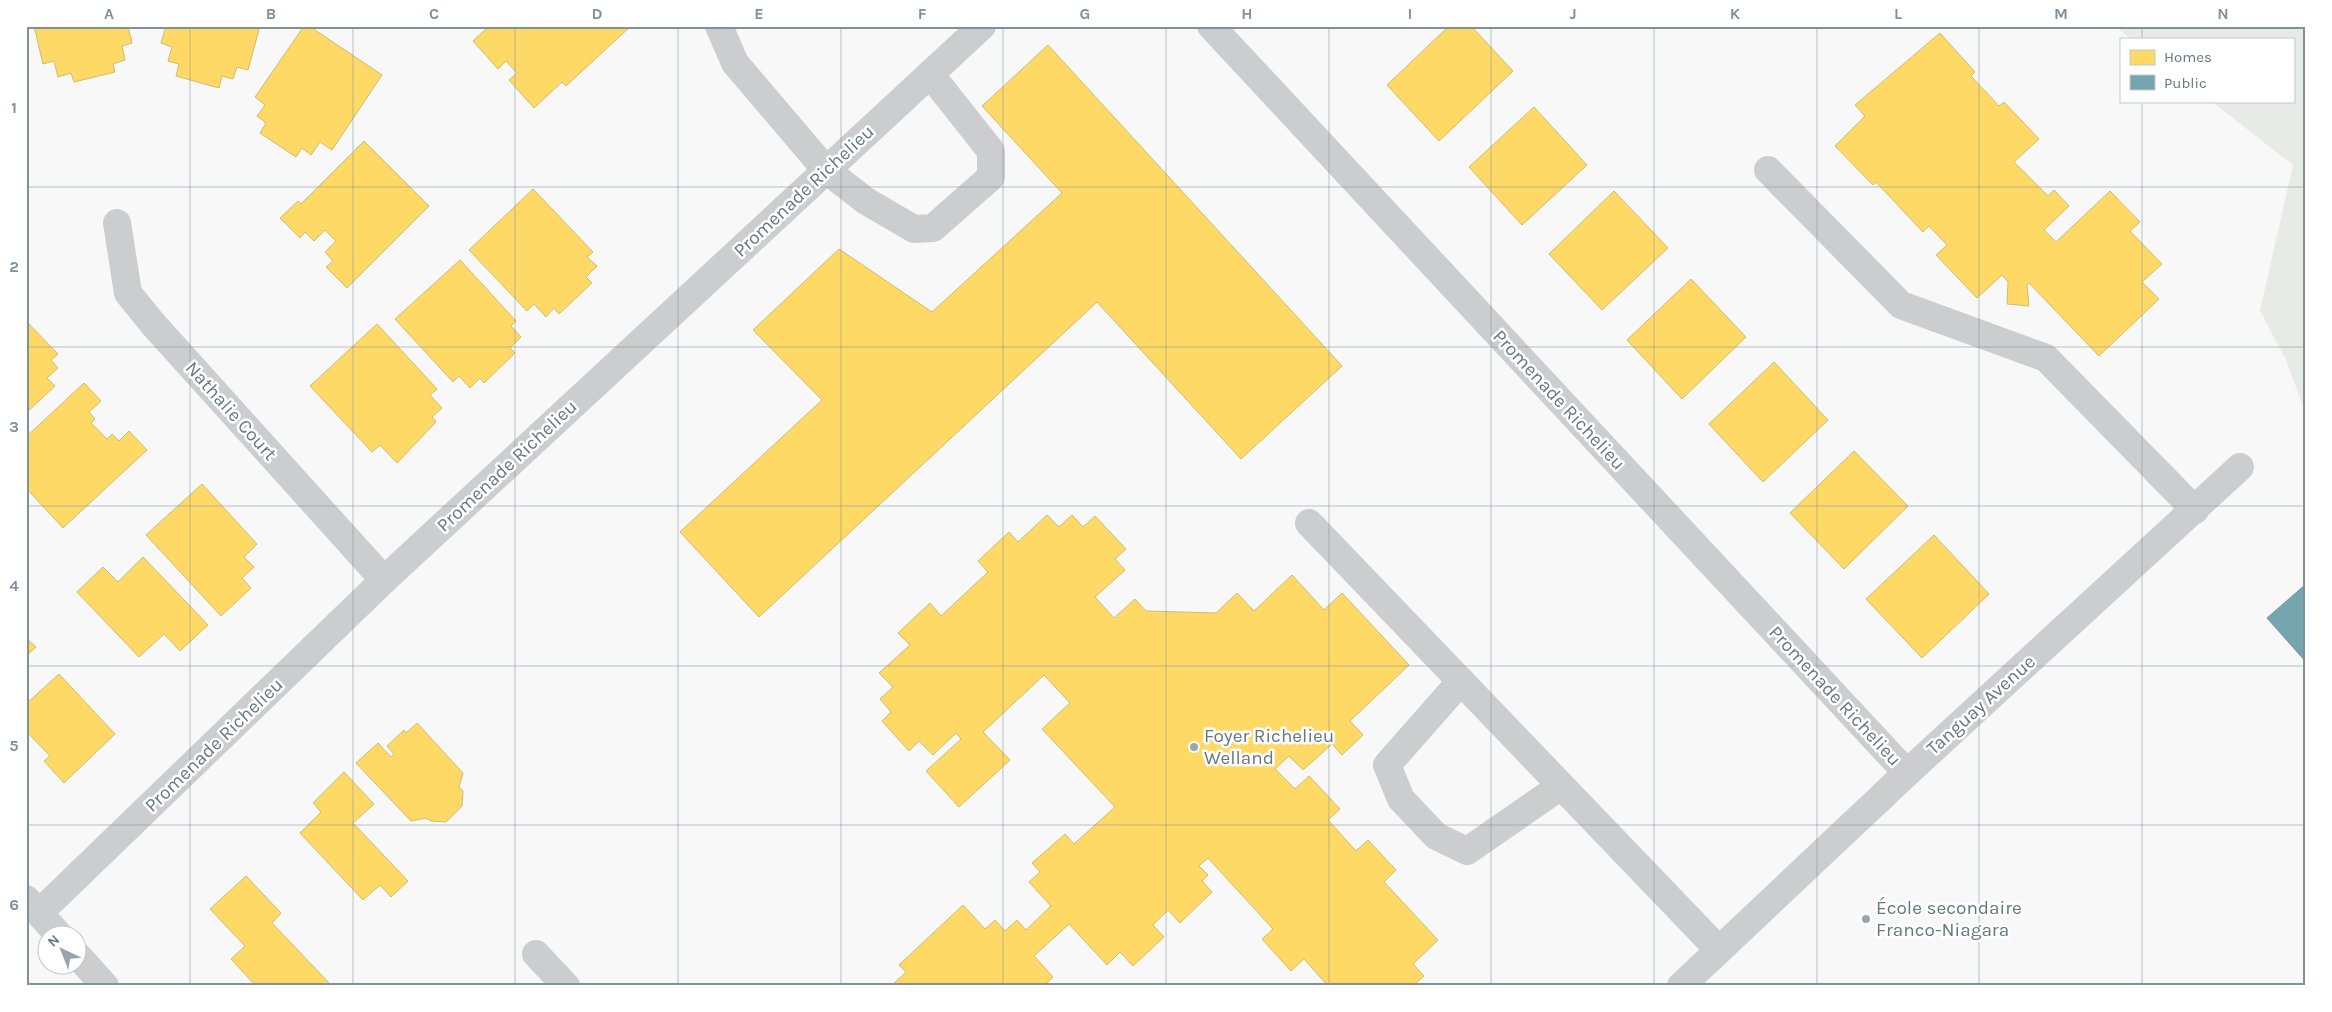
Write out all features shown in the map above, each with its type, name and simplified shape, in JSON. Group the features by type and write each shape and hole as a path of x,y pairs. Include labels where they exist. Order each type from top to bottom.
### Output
{"street":[{"path":"719,26 735,63 826,170 866,201 914,229 933,228 991,177 991,151 930,74"},
{"name":"Promenade Richelieu","path":"1211,26 1907,773"},
{"name":"Promenade Richelieu","path":"33,906 930,74 965,32"},
{"path":"1768,170 1901,305 2046,358 2195,510"},
{"name":"Nathalie Court","path":"118,223 128,293 152,324 384,580"},
{"name":"Tanguay Avenue","path":"1681,986 1907,773 2240,467"},
{"path":"1309,523 1719,950"},
{"path":"1461,681 1387,765 1401,799 1436,836 1467,851 1561,786"},
{"path":"33,906 49,924"},
{"path":"536,954 566,986"},
{"path":"88,967 105,986"}],"shaded area":[{"path":"2115,26 2306,26 2306,414 2286,360 2260,311 2293,165 2212,102 2294,102 2294,38 2130,38"}],"building: Homes":[{"path":"34,26 128,26 132,43 122,46 125,60 113,64 115,72 74,82 71,73 58,77 54,61 43,64"},
{"path":"166,26 260,26 248,70 237,67 233,79 222,76 219,88 176,76 179,64 168,61 172,47 161,43"},
{"path":"304,26 309,26 382,75 332,150 320,142 311,155 302,148 296,157 260,133 266,123 257,116 265,105 255,97"},
{"path":"489,26 631,26 566,86 562,82 534,108 509,80 517,73 506,61 498,69 473,41"},
{"path":"1449,26 1471,26 1513,71 1439,141 1387,85"},
{"path":"1940,33 1975,72 1971,76 1999,106 2004,102 2039,139 2014,162 2048,196 2054,190 2069,206 2044,230 2056,242 2110,191 2140,222 2130,231 2162,264 2142,282 2159,299 2099,356 2029,283 2027,285 2029,306 2007,304 2008,282 2002,275 1977,298 1936,255 1947,245 1929,226 1923,232 1876,182 1873,185 1835,146 1865,116 1855,105"},
{"path":"1048,45 1342,366 1241,459 1097,302 759,617 680,532 822,400 753,330 839,249 932,312 1062,193 982,106"},
{"path":"1534,107 1587,165 1522,225 1469,167"},
{"path":"364,141 429,206 347,288 326,267 333,261 325,252 336,241 325,230 314,241 305,232 300,238 280,218 298,201 301,204"},
{"path":"533,189 593,252 587,257 597,266 586,277 592,283 559,314 554,308 546,317 534,304 527,311 469,250"},
{"path":"1614,191 1668,248 1602,310 1549,254"},
{"path":"460,260 516,321 511,326 521,337 510,348 515,353 484,383 480,378 470,388 459,376 453,382 395,319"},
{"path":"1691,279 1746,337 1682,399 1627,340"},
{"path":"26,321 58,354 51,360 58,368 47,378 55,386 26,413"},
{"path":"377,324 437,389 430,395 442,408 432,417 436,422 397,463 380,445 372,452 310,386"},
{"path":"1774,362 1828,420 1763,482 1709,424"},
{"path":"84,383 101,401 89,412 95,419 91,423 107,439 112,434 119,441 129,431 147,450 63,528 26,488 26,437"},
{"path":"1854,451 1908,506 1844,569 1790,513"},
{"path":"202,484 257,544 244,557 254,567 242,578 251,588 221,616 146,535"},
{"name":"Foyer Richelieu Welland","path":"1047,515 1059,527 1072,515 1083,527 1095,516 1126,549 1115,559 1125,570 1095,597 1114,618 1135,599 1146,611 1216,613 1237,593 1254,611 1292,575 1324,610 1342,593 1409,665 1350,721 1363,735 1342,755 1332,744 1303,770 1289,756 1275,769 1295,789 1309,776 1340,809 1328,820 1356,851 1368,840 1396,870 1384,882 1438,940 1413,964 1424,976 1413,986 1328,986 1304,959 1291,971 1262,939 1273,929 1208,858 1199,866 1208,875 1202,881 1212,892 1180,923 1168,910 1153,925 1164,937 1133,966 1120,952 1107,965 1069,924 1034,956 1053,977 1044,986 891,986 906,972 899,965 963,905 985,929 995,920 1005,931 1017,920 1026,930 1051,906 1029,882 1040,872 1032,863 1065,834 1074,844 1115,807 1042,729 1070,703 1044,675 983,732 1010,760 959,807 926,771 961,739 956,733 933,755 919,741 909,751 882,721 891,712 880,699 893,687 879,673 910,645 898,633 930,603 941,616 988,572 978,561 1009,532 1018,542"},
{"path":"1934,535 1989,594 1922,658 1866,599"},
{"path":"143,557 208,625 180,651 164,634 139,657 77,592 103,567 118,582"},
{"path":"26,638 36,647 26,656"},
{"path":"59,674 115,734 64,783 44,761 50,756 26,731 26,704"},
{"path":"417,723 463,773 459,787 463,791 462,806 446,822 431,821 426,818 411,821 356,763 378,743 391,757 394,754 387,746 404,730 406,733"},
{"path":"344,772 374,804 353,823 408,881 391,897 380,885 363,900 300,833 321,812 313,803"},
{"path":"246,876 281,913 272,923 332,986 256,986 231,959 245,946 210,909"}],"building: Public":[{"path":"2306,584 2306,662 2267,618"}],"place":[{"name":"Foyer Richelieu Welland","path":"1194,747"},
{"name":"École secondaire Franco-Niagara","path":"1866,919"}]}
